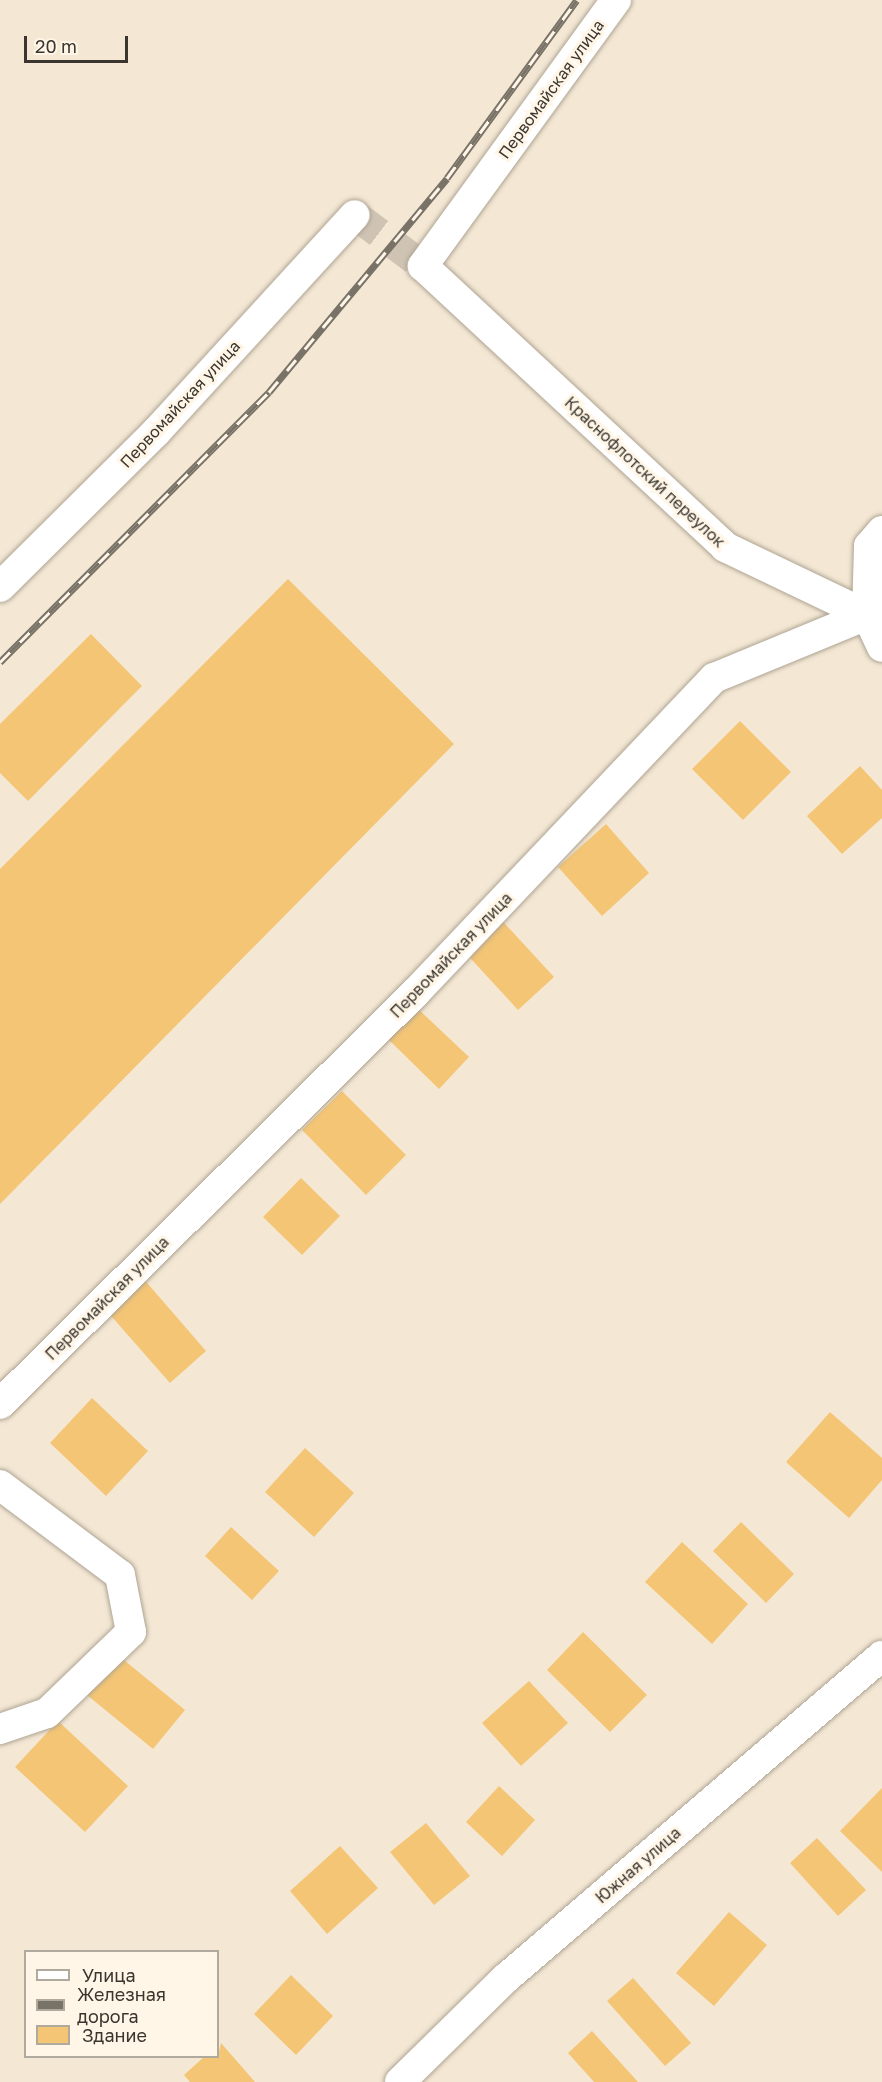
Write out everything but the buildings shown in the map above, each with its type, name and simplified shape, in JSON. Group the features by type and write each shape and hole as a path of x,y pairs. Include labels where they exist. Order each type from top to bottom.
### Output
{"street":[{"name":"Первомайская улица","path":"423,266 616,0"},
{"name":"Первомайская улица","path":"0,587 156,432 356,215"},
{"name":"Краснофлотский переулок","path":"423,266 725,547 867,615"},
{"path":"882,531 869,546 867,615 882,647"},
{"name":"Первомайская улица","path":"0,1404 416,992 714,678 867,615"},
{"path":"0,1485 120,1575 131,1632 47,1713 0,1729"},
{"name":"Южная улица","path":"400,2082 506,1978 882,1656"}],"tunnel":[{"path":"355,215 423,266"}],"railway":[{"path":"0,662 269,392 447,178 577,0"}]}
